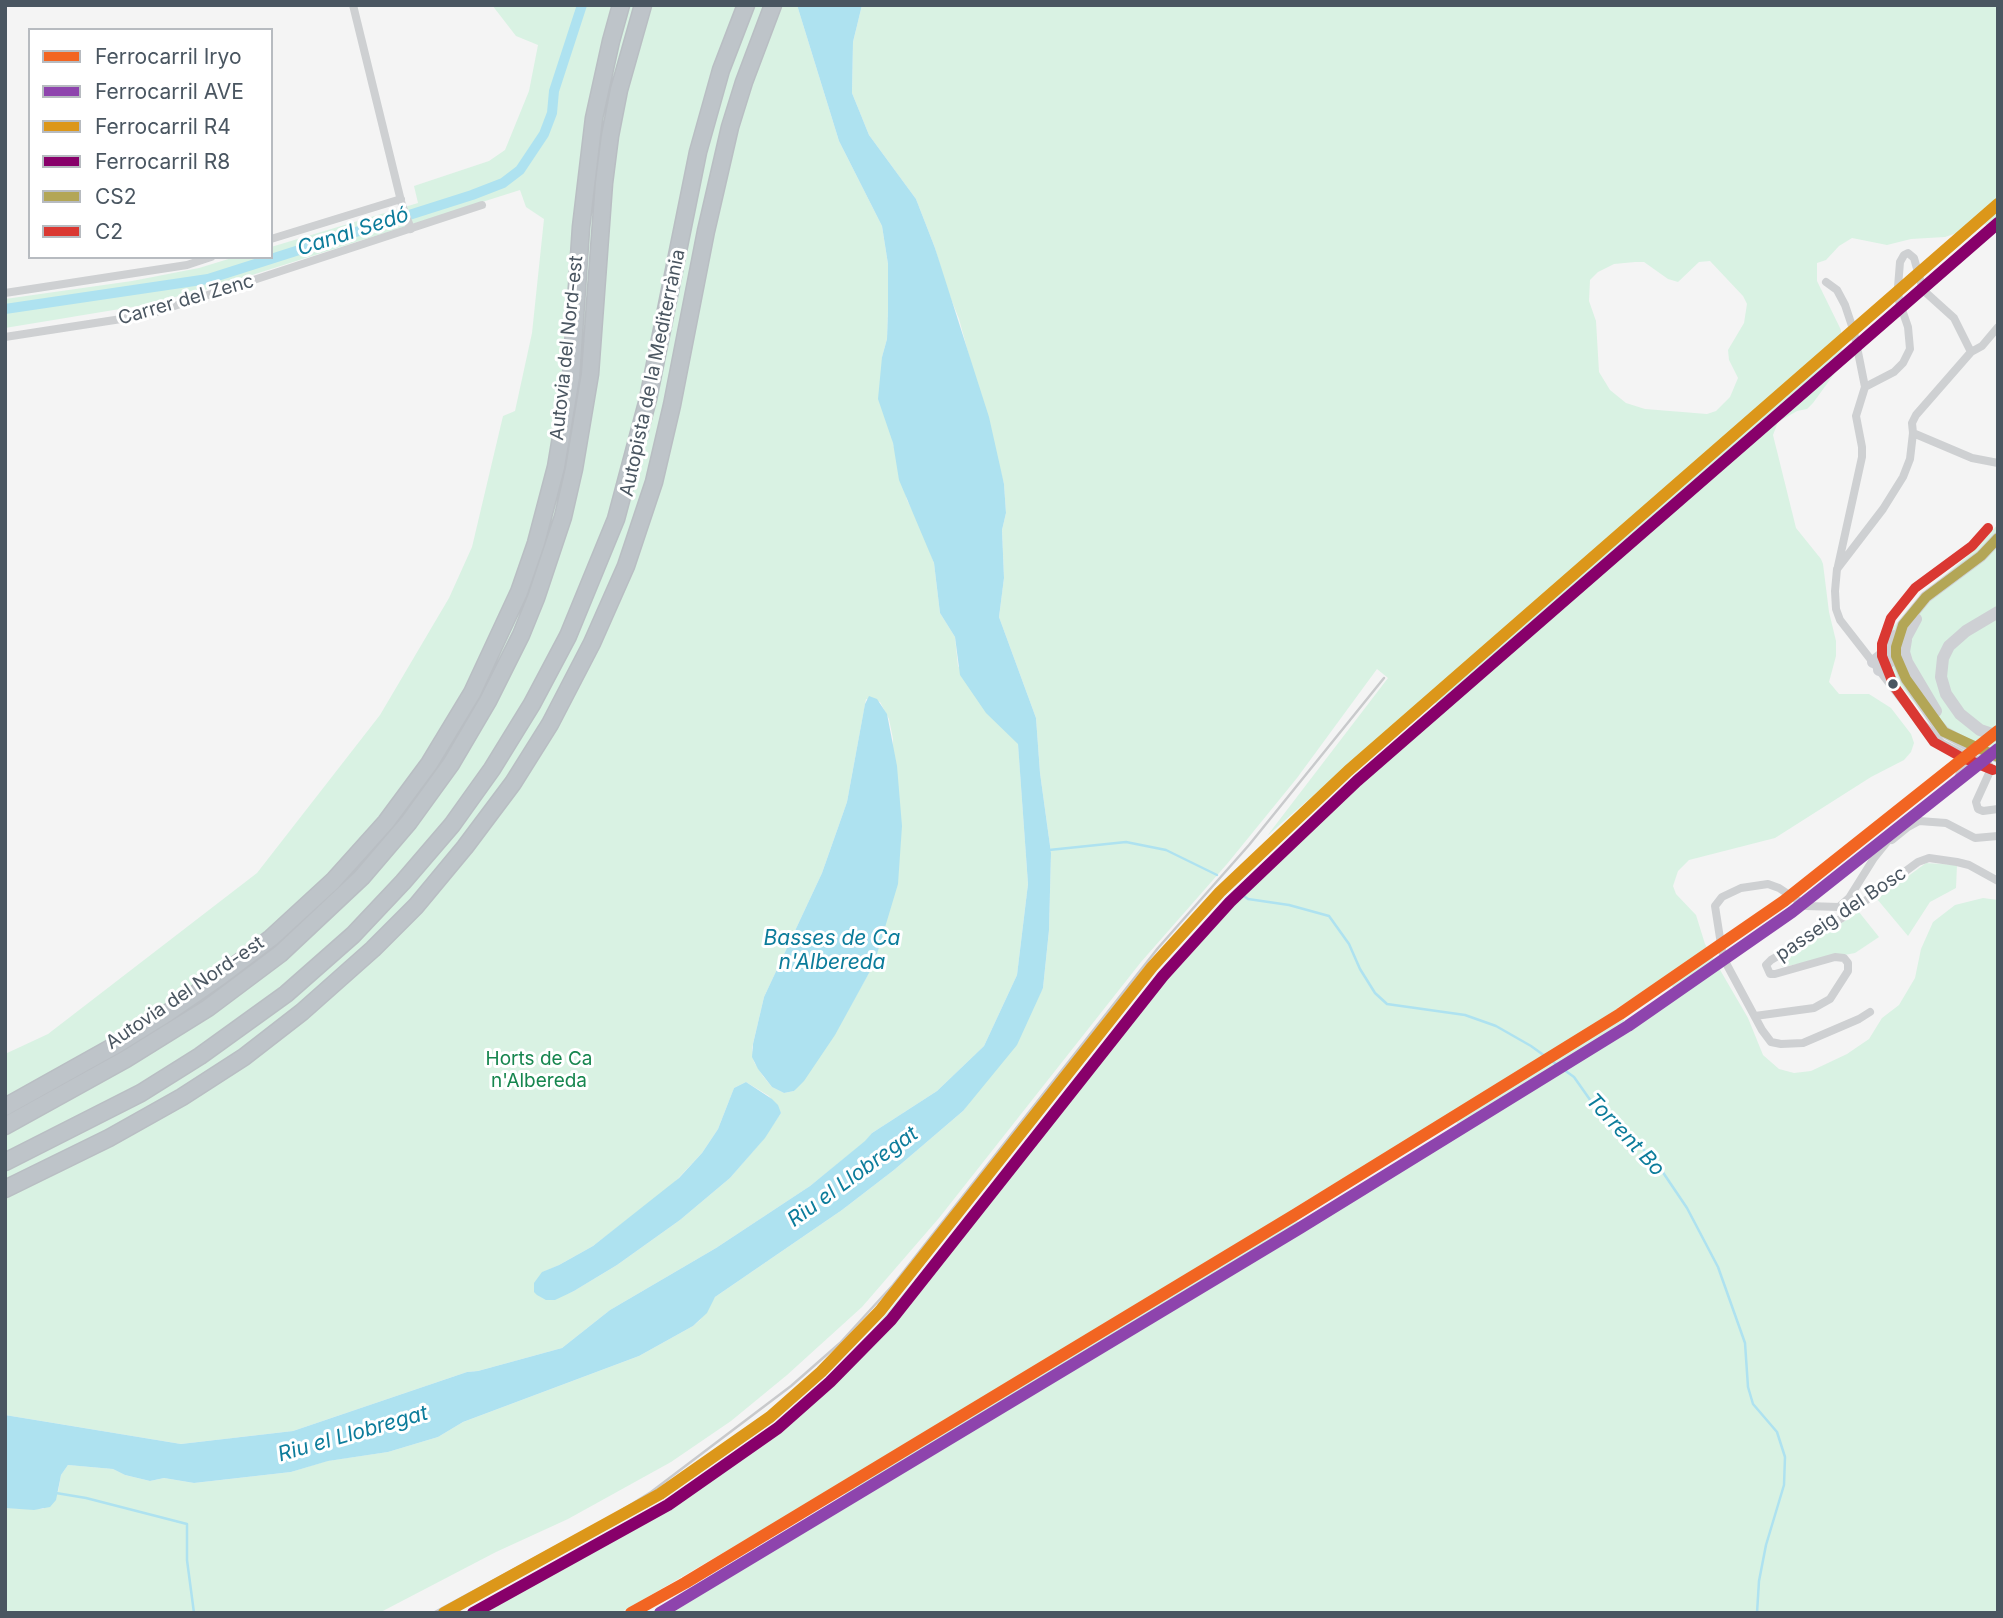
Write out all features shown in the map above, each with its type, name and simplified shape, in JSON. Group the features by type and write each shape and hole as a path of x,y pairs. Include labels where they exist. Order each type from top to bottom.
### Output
{"highway":[{"name":"Autovia del Nord-est","path":"5,1107 166,1014 271,937 333,881 386,822 429,764 472,693 519,592 536,544 556,467 571,377 581,227 590,144 601,81 621,5"},
{"name":"Autovia del Nord-est","path":"5,1126 126,1059 208,1008 280,954 343,896 401,831 451,764 488,701 536,598 563,517 575,469 590,374 610,136 619,90 643,5"},
{"name":"Autopista de la Mediterrània","path":"5,1162 141,1093 200,1056 286,994 353,935 411,873 452,825 492,769 532,704 568,636 615,519 648,399 701,139 721,70 746,5"},
{"name":"Autopista de la Mediterrània","path":"5,1189 109,1138 181,1097 243,1057 302,1013 416,906 513,783 550,724 592,643 626,566 654,482 718,177 744,82 773,5"}],"main road":[{"path":"1883,661 1926,597 1981,556 1998,538"},
{"path":"1998,612 1966,631 1949,646 1943,658 1941,677 1946,694 1960,714 1980,730 1998,736"},
{"path":"1905,631 1904,652 1917,680 1958,739"},
{"path":"1883,661 1917,680"},
{"path":"1883,661 1906,679 1944,732 1998,757"},
{"path":"1979,749 1998,751"}],"street":[{"path":"354,5 401,202 410,226"},
{"path":"273,238 401,202"},
{"name":"Carrer del Zenc","path":"5,337 147,315 410,226 482,205"},
{"path":"1865,387 1894,372 1903,363 1910,349 1898,287 1900,262 1908,253 1914,258 1923,290 1954,318 1971,352"},
{"path":"5,293 187,265 205,259"},
{"path":"1826,282 1838,290 1845,304 1854,332 1865,387 1856,416 1863,447 1862,457 1837,569 1836,609 1840,620 1883,661 1928,730 1944,744 1991,767 1976,802 1978,809 1983,811 1998,808"},
{"path":"1837,569 1884,509 1903,477 1910,459 1912,422 1916,415 1971,352 1982,346 1998,327"},
{"path":"1913,433 1972,458 1998,463"},
{"path":"1870,1012 1859,1020 1802,1043 1781,1045 1771,1042 1727,965 1715,912 1718,900 1741,888 1768,884 1779,888 1805,906 1839,907 1849,898 1880,850 1904,821 1954,784 1967,756"},
{"path":"1880,850 1919,821 1947,823 1975,838 1998,836"},
{"name":"passeig del Bosc","path":"1755,1016 1814,1008 1836,993 1848,971 1848,962 1844,958 1835,957 1775,974 1770,974 1766,965 1842,918 1918,862 1929,858 1969,865 1998,881"},
{"path":"1839,907 1842,918"}],"green space":[{"name":"Horts de Ca n'Albereda","path":"492,5 797,5 839,141 882,226 888,264 888,311 887,339 882,357 893,443 907,500 921,527 934,563 940,613 955,637 958,666 1018,743 1028,884 1017,975 984,1046 937,1091 872,1133 866,1141 810,1186 716,1248 610,1310 562,1348 467,1372 293,1431 181,1444 5,1415 5,1054 48,1034 257,873 380,715 449,598 472,547 503,416 515,411 532,333 544,219 526,207 520,190 208,289 138,306 5,328 5,299 132,281 199,268 228,259 273,259 273,246 418,203 414,186 489,161 505,150 529,91 538,45 516,36","holes":["866,699 880,702 889,719 893,739 874,964 836,1031 794,1091 784,1093 772,1087 754,1062 752,1048 764,997 822,873 847,802","746,1082 769,1096 781,1113 761,1142 730,1178 680,1220 617,1265 574,1291 551,1300 543,1272 593,1246 671,1186 702,1153 718,1129 734,1088"]},
{"path":"862,5 1998,5 1998,229 1984,224 1945,237 1911,239 1887,245 1852,238 1839,246 1826,260 1817,263 1817,281 1841,330 1842,356 1837,370 1813,403 1807,409 1797,411 1778,422 1773,435 1796,528 1823,564 1836,641 1836,656 1829,682 1839,694 1869,694 1891,708 1911,734 1914,743 1911,752 1904,760 1871,777 1775,838 1689,860 1678,871 1673,886 1676,894 1696,915 1705,944 1748,1018 1763,1055 1779,1069 1794,1073 1811,1071 1847,1054 1869,1039 1882,1018 1899,1005 1915,978 1921,949 1933,922 1955,905 1983,898 1998,900 1998,1613 663,1613 730,1575 848,1499 839,1485 620,1613 475,1613 616,1536 733,1460 792,1414 854,1353 1001,1176 1180,952 1249,878 1437,705 1429,694 1267,836 1388,678 1377,669 1297,778 1227,864 1141,962 939,1218 862,1307 731,1421 671,1462 568,1519 496,1552 379,1613 5,1613 5,1508 43,1509 58,1492 61,1475 68,1465 113,1469 150,1481 164,1478 194,1483 291,1472 327,1461 388,1452 438,1437 463,1422 639,1356 693,1326 715,1297 842,1210 963,1111 1043,988 1049,930 1051,853 1036,718 999,617 1004,578 1004,484 959,319 916,199 869,135 852,93 853,42","holes":["1710,261 1743,296 1747,304 1744,323 1728,350 1729,360 1738,378 1730,397 1716,411 1707,414 1645,409 1626,403 1610,390 1599,372 1596,321 1589,301 1590,280 1598,272 1614,264 1644,262 1668,279 1678,282 1699,262","1667,978 1677,994 1626,1024 1617,1008","1451,1113 1461,1130 1300,1226 1291,1210"]},
{"path":"1998,524 1998,759 1958,748 1927,719 1885,665 1886,643 1892,628 1937,582 1979,546"},
{"path":"1926,863 1957,865 1956,888 1930,902 1908,936 1877,899"},
{"path":"1859,912 1879,937 1855,953 1782,967 1780,962"}],"water":[{"name":"Riu el Llobregat","path":"797,5 862,5 853,42 852,93 869,135 916,199 935,248 989,417 1004,484 1004,578 999,617 1036,718 1051,853 1049,930 1043,988 1017,1045 963,1111 894,1170 842,1210 715,1297 707,1313 693,1326 639,1356 463,1422 438,1437 388,1452 328,1461 291,1472 194,1483 164,1478 150,1481 113,1469 68,1465 61,1475 56,1500 50,1507 34,1510 5,1508 5,1415 181,1444 293,1431 467,1372 562,1348 610,1310 716,1248 810,1186 872,1133 937,1091 984,1046 1017,975 1028,884 1018,744 986,713 960,675 955,637 940,613 934,563 899,480 893,443 878,399 882,357 887,339 888,311 888,264 882,226 839,141"},
{"name":"Basses de Ca n'Albereda","path":"869,696 877,699 887,714 897,766 902,826 898,884 874,964 835,1035 804,1081 794,1091 784,1093 772,1087 758,1069 752,1057 753,1044 764,997 822,873 847,802 865,704"},
{"path":"746,1082 772,1099 781,1113 765,1138 730,1178 680,1220 617,1265 555,1300 546,1300 537,1295 534,1292 534,1283 542,1272 593,1246 679,1178 702,1153 718,1129 734,1088"}],"waterway":[{"name":"Canal Sedó","path":"273,258 472,195 503,183 520,170 544,134 552,113 554,91 582,5"},
{"name":"Canal Sedó","path":"5,309 208,279 271,259"},
{"name":"Torrent Bo","path":"1049,850 1126,842 1166,850 1217,875"},
{"name":"Torrent Bo","path":"1236,890 1248,899 1289,905 1329,916 1349,944 1375,993 1387,1004 1465,1015 1496,1026 1531,1046 1574,1077 1593,1104 1628,1132 1660,1168 1687,1208 1718,1267 1745,1343 1748,1387 1753,1404 1777,1432 1785,1457 1784,1485 1766,1545 1759,1581 1757,1613"},
{"path":"56,1493 187,1524 187,1560 194,1613"}],"railway":[{"path":"433,1613 614,1515 651,1492 791,1386 840,1343 893,1285 1158,948 1249,845 1384,678"}],"rail line":[{"name":"R4","path":"444,1613 660,1494 770,1417 821,1372 880,1311 1152,967 1220,892 1348,771 1998,204"},
{"name":"R8","path":"473,1613 668,1505 778,1428 830,1382 891,1320 1163,976 1230,902 1357,781 1998,223"},
{"name":"Iryo","path":"631,1613 1293,1216 1620,1014 1784,901 1998,731"},
{"name":"AVE","path":"660,1613 1300,1228 1628,1026 1792,912 1998,749"}],"transit line":[{"name":"C2","path":"1988,528 1972,546 1915,588 1891,618 1882,644 1882,656 1894,686 1934,742 1993,770"},
{"name":"CS2","path":"1998,538 1981,556 1926,597 1903,625 1896,647 1896,656 1906,679 1944,732 1998,757"}]}
